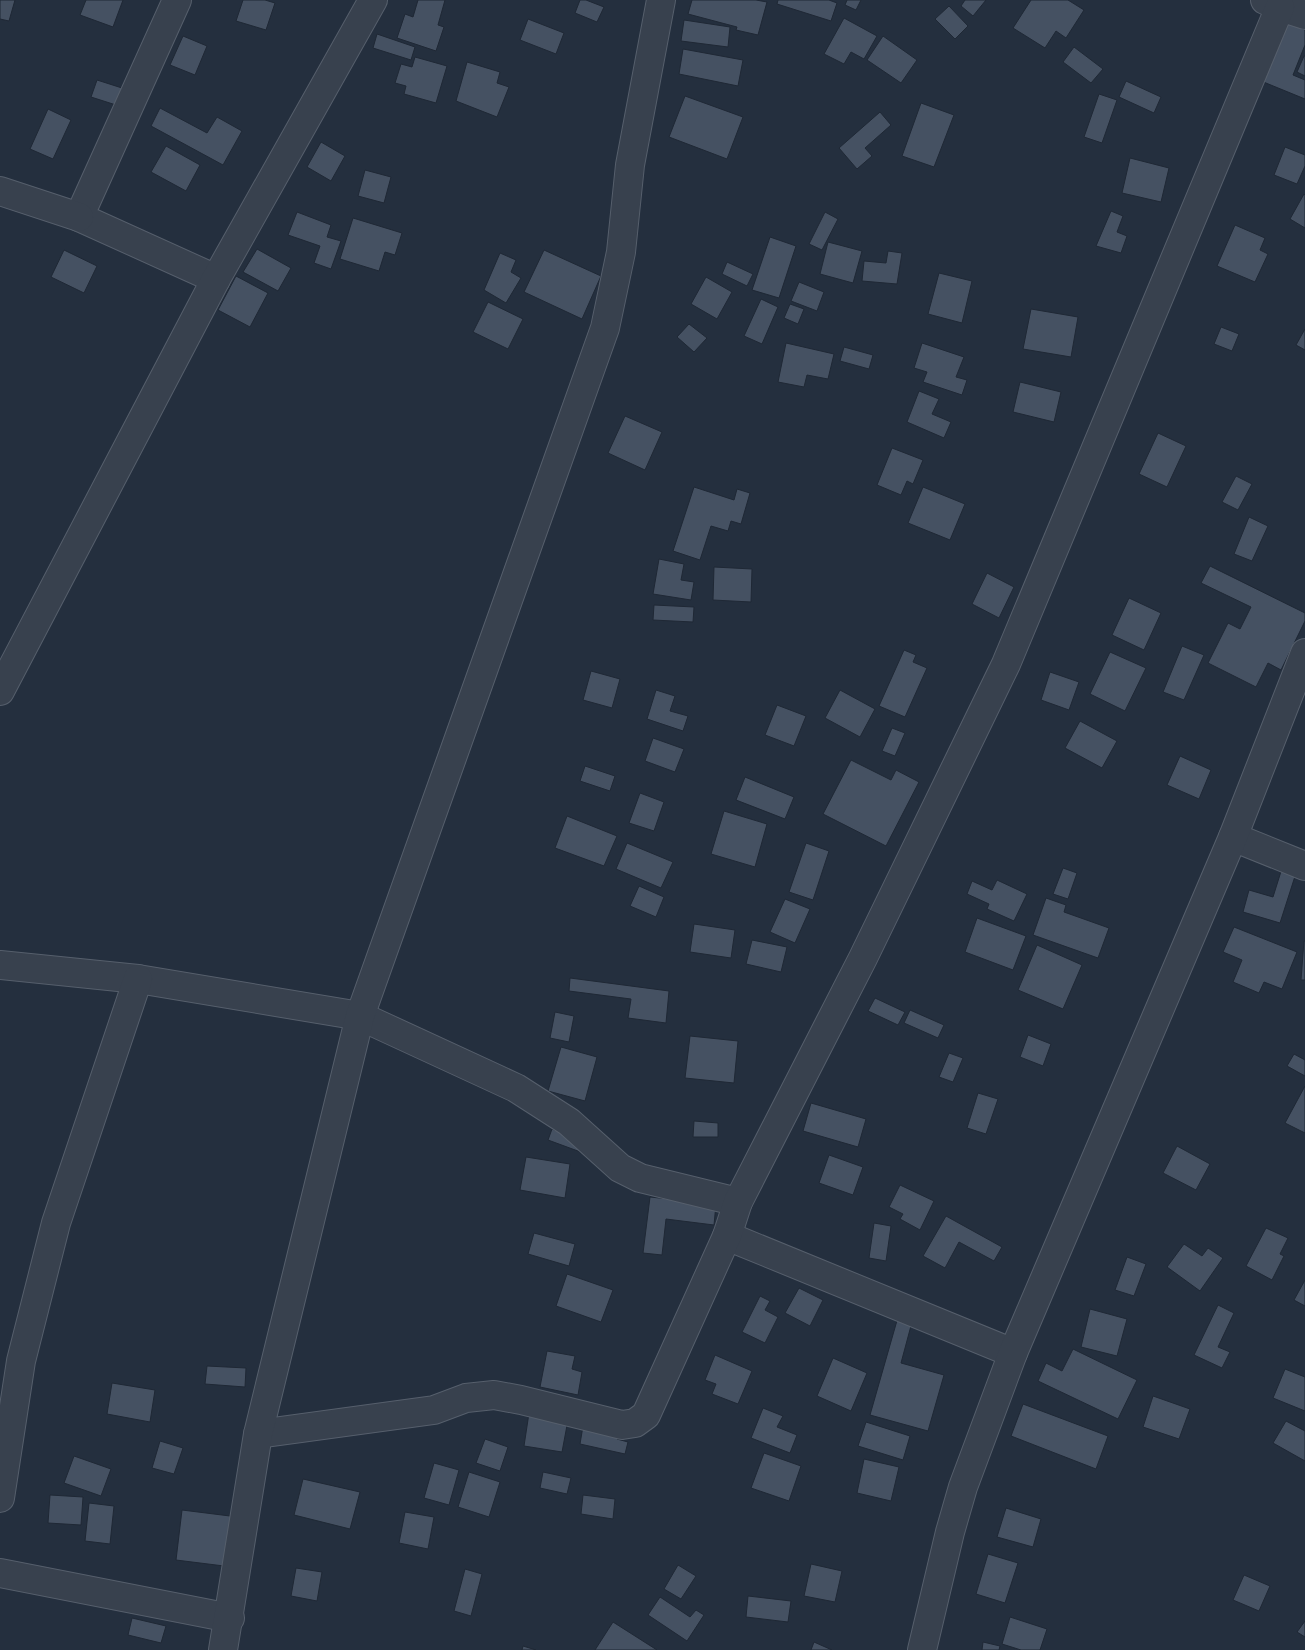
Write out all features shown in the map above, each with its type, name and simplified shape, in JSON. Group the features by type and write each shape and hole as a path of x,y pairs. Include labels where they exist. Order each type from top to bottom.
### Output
{"street":[{"path":"79,217 177,0"},
{"path":"0,691 216,279 373,0"},
{"path":"223,1650 230,1618 258,1434 360,1016 605,328 621,252 630,165 661,0"},
{"path":"258,1434 434,1410 466,1398 494,1395 622,1425 635,1423 646,1415 726,1236 738,1202 864,958 1006,664 1283,7"},
{"path":"0,191 79,217 216,279"},
{"path":"922,1650 950,1532 963,1487 1012,1353 1233,838 1305,653"},
{"path":"1233,838 1305,866"},
{"path":"0,965 138,979 360,1016 516,1088 569,1122 620,1168 640,1178 738,1202"},
{"path":"0,1498 21,1361 56,1223 138,979"},
{"path":"726,1236 1012,1353"},
{"path":"0,1573 230,1618"}],"building":[{"path":"0,0 15,0 9,21 0,19"},
{"path":"86,0 123,0 113,27 80,15"},
{"path":"243,0 265,0 275,3 266,30 236,21"},
{"path":"418,0 445,0 438,25 444,27 436,51 397,38 405,14 413,17"},
{"path":"580,0 586,0 604,7 597,22 575,13"},
{"path":"692,0 756,0 767,2 758,35 736,30 737,27 688,14"},
{"path":"778,0 829,0 837,3 831,21 777,4"},
{"path":"847,0 861,0 856,10 845,5"},
{"path":"965,0 986,0 973,16 961,6"},
{"path":"1031,0 1068,0 1084,10 1066,38 1056,31 1045,48 1013,28"},
{"path":"949,6 968,26 955,39 935,19"},
{"path":"844,18 877,36 864,59 851,52 844,64 824,54"},
{"path":"528,19 564,33 556,54 520,40"},
{"path":"684,20 730,27 728,47 681,41"},
{"path":"1285,22 1305,30 1305,45 1293,75 1305,80 1305,99 1261,81"},
{"path":"377,34 415,47 411,60 373,48"},
{"path":"183,36 207,46 195,75 170,65"},
{"path":"883,36 917,60 901,83 867,60"},
{"path":"1074,47 1103,69 1091,83 1063,62"},
{"path":"683,49 743,60 738,86 679,74"},
{"path":"1305,56 1305,76 1297,72"},
{"path":"415,57 447,66 436,103 404,94 406,86 395,83 401,64 412,67"},
{"path":"467,62 500,72 497,83 509,87 497,117 456,101"},
{"path":"97,80 122,88 116,105 91,97"},
{"path":"1126,81 1161,97 1154,113 1119,97"},
{"path":"1099,94 1117,100 1102,143 1084,137"},
{"path":"685,96 743,117 727,159 669,137"},
{"path":"921,103 954,115 934,167 902,156"},
{"path":"160,108 207,133 217,117 242,131 223,165 151,126"},
{"path":"48,109 71,120 53,159 30,149"},
{"path":"880,112 891,125 865,148 872,156 857,169 839,148"},
{"path":"321,142 345,156 331,181 307,167"},
{"path":"166,146 200,165 186,191 151,172"},
{"path":"1285,147 1305,155 1305,166 1297,184 1274,175"},
{"path":"1130,158 1169,168 1161,202 1122,193"},
{"path":"365,170 391,177 384,203 358,196"},
{"path":"1305,195 1305,228 1290,219"},
{"path":"1111,211 1123,216 1117,232 1127,236 1121,253 1096,246"},
{"path":"297,212 331,225 327,237 341,241 331,269 314,263 320,246 288,235"},
{"path":"825,212 838,219 822,250 809,244"},
{"path":"353,218 402,233 395,255 385,252 379,271 340,259"},
{"path":"1235,225 1265,238 1260,250 1268,254 1255,282 1217,266"},
{"path":"770,237 796,246 779,298 752,290"},
{"path":"828,242 862,251 853,283 820,274"},
{"path":"257,249 291,268 278,291 243,272"},
{"path":"64,250 97,266 84,293 51,277"},
{"path":"544,250 601,276 582,319 524,292"},
{"path":"888,251 902,253 897,284 862,281 864,261 886,263"},
{"path":"500,253 516,260 511,272 521,278 506,303 484,290"},
{"path":"727,262 753,274 747,286 722,274"},
{"path":"939,273 972,281 962,323 928,314"},
{"path":"236,276 268,293 250,327 218,310"},
{"path":"706,277 732,292 717,319 691,304"},
{"path":"799,282 824,292 817,311 791,301"},
{"path":"761,299 778,307 762,344 744,336"},
{"path":"488,302 523,319 508,349 473,332"},
{"path":"790,304 804,309 798,324 784,318"},
{"path":"1031,309 1078,317 1071,357 1023,349"},
{"path":"689,324 707,338 694,352 677,337"},
{"path":"1221,327 1239,334 1232,351 1214,344"},
{"path":"1305,329 1305,350 1296,345"},
{"path":"786,343 834,354 828,379 807,375 804,387 778,382"},
{"path":"922,343 964,357 956,377 967,380 962,395 923,382 927,372 914,368"},
{"path":"844,347 873,355 869,369 840,361"},
{"path":"1020,382 1061,392 1054,422 1013,412"},
{"path":"919,391 939,399 932,414 951,422 944,438 907,422"},
{"path":"625,416 662,432 645,470 608,453"},
{"path":"1158,433 1186,446 1167,487 1139,474"},
{"path":"892,448 923,460 913,484 907,481 901,495 877,485"},
{"path":"1236,476 1252,484 1238,510 1222,502"},
{"path":"694,487 734,500 737,489 750,493 741,524 731,521 728,531 711,526 700,560 673,551"},
{"path":"923,487 965,504 950,540 908,523"},
{"path":"1249,517 1268,526 1252,561 1234,554"},
{"path":"659,559 684,564 681,580 694,582 691,600 653,594"},
{"path":"1210,566 1305,613 1305,621 1281,670 1268,663 1256,687 1208,663 1228,623 1240,629 1251,607 1201,583"},
{"path":"714,567 752,569 751,602 713,600"},
{"path":"987,573 1014,587 999,618 972,604"},
{"path":"1129,598 1161,613 1144,650 1112,635"},
{"path":"654,605 694,607 693,622 653,620"},
{"path":"1182,646 1204,655 1184,700 1163,692"},
{"path":"904,650 916,655 913,662 927,668 905,717 879,706"},
{"path":"1110,652 1146,668 1125,711 1090,694"},
{"path":"591,671 620,679 612,708 583,700"},
{"path":"1050,672 1079,682 1069,710 1041,700"},
{"path":"656,690 675,696 670,711 688,716 683,731 647,719"},
{"path":"840,690 875,709 860,737 825,718"},
{"path":"777,705 806,716 794,746 765,735"},
{"path":"1080,721 1117,741 1102,768 1065,748"},
{"path":"892,728 905,733 895,756 882,751"},
{"path":"653,738 684,749 675,772 645,761"},
{"path":"1180,756 1211,770 1199,799 1167,785"},
{"path":"851,760 891,780 896,770 919,782 886,846 823,814"},
{"path":"585,766 615,776 610,791 580,781"},
{"path":"745,777 794,797 785,819 736,800"},
{"path":"640,793 664,802 654,831 629,823"},
{"path":"724,811 767,824 755,867 711,854"},
{"path":"567,816 617,836 604,866 555,848"},
{"path":"627,843 673,862 661,888 616,869"},
{"path":"806,843 829,851 813,900 789,892"},
{"path":"1283,865 1297,870 1280,923 1243,912 1249,890 1273,897"},
{"path":"1063,868 1077,873 1068,899 1053,894"},
{"path":"997,880 1027,894 1014,921 987,909 989,904 967,894 972,881 992,890"},
{"path":"639,886 664,897 656,917 630,906"},
{"path":"1046,898 1066,905 1064,912 1109,928 1098,958 1033,935"},
{"path":"785,899 810,909 795,943 770,932"},
{"path":"977,918 1026,936 1013,970 965,952"},
{"path":"694,924 735,930 731,958 690,952"},
{"path":"1234,927 1297,952 1282,989 1264,982 1259,993 1233,982 1242,960 1223,952"},
{"path":"752,940 787,947 781,972 746,964"},
{"path":"1304,941 1305,980 1301,980"},
{"path":"1037,945 1082,965 1063,1009 1018,990"},
{"path":"570,978 669,991 666,1023 628,1018 631,999 569,991"},
{"path":"875,998 905,1012 898,1025 868,1011"},
{"path":"910,1010 944,1025 938,1038 904,1023"},
{"path":"555,1012 574,1016 569,1042 550,1038"},
{"path":"1028,1035 1051,1044 1043,1066 1020,1057"},
{"path":"690,1036 738,1041 734,1083 685,1078"},
{"path":"561,1047 597,1057 585,1101 548,1091"},
{"path":"949,1053 963,1058 953,1082 939,1077"},
{"path":"1294,1054 1305,1060 1305,1076 1287,1066"},
{"path":"1305,1086 1305,1133 1285,1123"},
{"path":"978,1093 998,1099 986,1134 967,1128"},
{"path":"811,1103 866,1119 858,1147 803,1131"},
{"path":"694,1121 718,1123 718,1137 693,1137"},
{"path":"552,1129 590,1143 586,1154 548,1140"},
{"path":"1177,1146 1210,1164 1196,1190 1163,1173"},
{"path":"829,1155 863,1167 853,1195 819,1183"},
{"path":"526,1157 570,1164 565,1198 520,1190"},
{"path":"900,1185 934,1201 920,1230 900,1219 903,1214 889,1207"},
{"path":"650,1197 716,1204 714,1225 666,1219 662,1255 643,1253"},
{"path":"946,1216 1002,1247 994,1261 959,1242 945,1268 923,1256"},
{"path":"874,1223 891,1226 886,1261 869,1258"},
{"path":"1266,1228 1288,1238 1280,1254 1284,1256 1272,1280 1246,1266"},
{"path":"534,1233 575,1244 569,1266 528,1254"},
{"path":"1184,1244 1202,1256 1208,1248 1223,1258 1200,1291 1167,1267"},
{"path":"1127,1257 1146,1264 1134,1296 1115,1290"},
{"path":"567,1274 613,1290 601,1322 556,1306"},
{"path":"1305,1280 1305,1306 1294,1300"},
{"path":"799,1288 823,1300 810,1326 785,1313"},
{"path":"760,1296 770,1301 765,1310 778,1317 765,1343 742,1332"},
{"path":"1218,1305 1234,1313 1218,1347 1230,1352 1222,1368 1194,1355"},
{"path":"1090,1309 1127,1319 1117,1356 1081,1347"},
{"path":"898,1317 912,1322 901,1363 944,1375 928,1431 870,1415"},
{"path":"1073,1349 1137,1380 1118,1419 1038,1381 1046,1363 1062,1371"},
{"path":"547,1351 575,1356 572,1369 582,1372 578,1395 540,1387"},
{"path":"715,1355 752,1371 738,1404 712,1394 716,1384 705,1380"},
{"path":"833,1358 867,1373 851,1411 817,1396"},
{"path":"207,1366 246,1368 245,1387 205,1384"},
{"path":"1285,1369 1305,1377 1305,1411 1273,1398"},
{"path":"112,1383 155,1390 150,1422 107,1414"},
{"path":"1153,1396 1190,1409 1179,1439 1143,1427"},
{"path":"1023,1404 1108,1436 1096,1469 1011,1436"},
{"path":"763,1408 783,1416 777,1427 797,1435 790,1453 751,1438"},
{"path":"529,1413 568,1420 562,1452 524,1446"},
{"path":"584,1420 619,1428 617,1439 628,1442 625,1454 580,1444"},
{"path":"1286,1421 1305,1431 1305,1461 1273,1443"},
{"path":"866,1422 910,1436 903,1460 858,1446"},
{"path":"485,1439 508,1447 500,1471 476,1463"},
{"path":"160,1441 183,1448 174,1474 152,1468"},
{"path":"764,1453 801,1466 789,1501 751,1488"},
{"path":"74,1456 111,1469 101,1496 64,1483"},
{"path":"864,1459 899,1467 891,1501 857,1493"},
{"path":"434,1463 459,1470 449,1505 424,1498"},
{"path":"469,1472 500,1482 489,1517 458,1507"},
{"path":"543,1472 571,1478 567,1494 540,1488"},
{"path":"303,1479 360,1492 350,1529 294,1515"},
{"path":"50,1495 83,1497 81,1525 48,1523"},
{"path":"583,1495 615,1499 613,1519 581,1514"},
{"path":"89,1503 114,1506 110,1544 85,1541"},
{"path":"1006,1508 1041,1519 1033,1547 997,1537"},
{"path":"182,1510 238,1517 232,1567 176,1560"},
{"path":"405,1512 434,1517 428,1549 399,1543"},
{"path":"988,1554 1018,1563 1005,1603 976,1594"},
{"path":"811,1564 842,1571 835,1602 804,1596"},
{"path":"678,1565 696,1576 681,1599 664,1589"},
{"path":"296,1568 322,1572 317,1601 291,1596"},
{"path":"465,1569 482,1574 471,1616 454,1611"},
{"path":"1244,1575 1270,1586 1259,1611 1233,1600"},
{"path":"748,1596 791,1601 788,1622 746,1617"},
{"path":"660,1597 690,1617 696,1610 704,1615 687,1641 648,1615"},
{"path":"1010,1617 1047,1629 1040,1650 1021,1650 1002,1644"},
{"path":"132,1618 166,1626 161,1643 128,1635"},
{"path":"1305,1621 1305,1637 1297,1632"},
{"path":"613,1622 657,1650 595,1650"},
{"path":"814,1642 832,1650 811,1650"},
{"path":"983,1642 1000,1646 999,1650 982,1650"},
{"path":"523,1646 536,1650 522,1650"}]}
